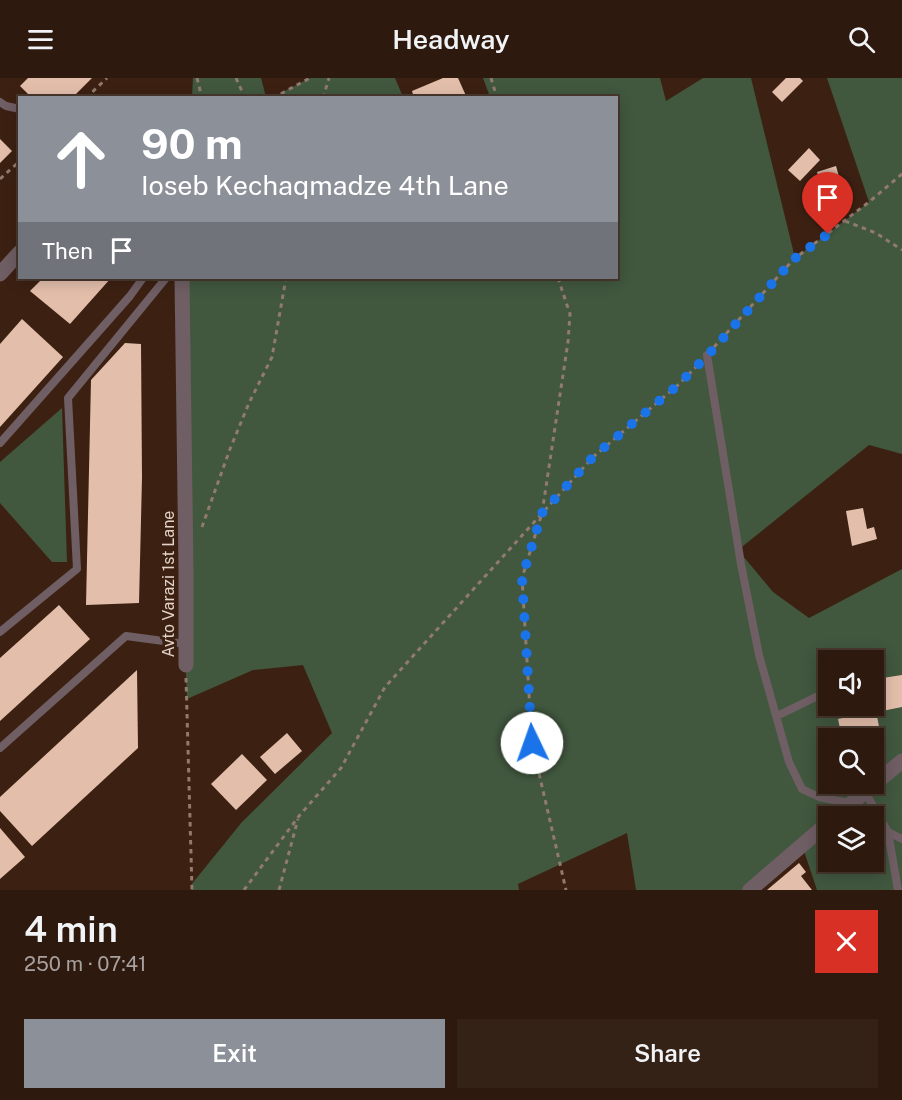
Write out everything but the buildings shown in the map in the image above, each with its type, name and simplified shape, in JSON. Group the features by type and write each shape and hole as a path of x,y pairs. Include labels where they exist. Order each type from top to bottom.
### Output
{"street":[{"path":"0,273 18,254"},
{"name":"Avto Varazi 1st Lane","path":"182,279 186,665"},
{"path":"884,776 902,761"},
{"path":"848,806 863,794"},
{"path":"750,890 818,832"}],"lane":[{"path":"0,102 18,109"},
{"path":"0,443 130,296 142,279"},
{"path":"0,632 77,569 68,398 165,279"},
{"path":"707,356 741,564 759,655 789,762 802,789 851,804"},
{"path":"0,748 126,636 186,644"},
{"path":"777,716 818,696"},
{"path":"866,794 888,832 898,890"},
{"path":"888,832 902,839"}],"path":[{"path":"88,96 107,78"},
{"path":"197,78 202,96"},
{"path":"236,78 244,96"},
{"path":"277,96 310,78"},
{"path":"324,96 328,78"},
{"path":"491,78 496,96"},
{"path":"0,179 18,163"},
{"path":"244,890 299,816 341,768 385,687 593,457 678,385 794,259 902,174"},
{"path":"845,221 876,233 902,250"},
{"path":"202,527 237,431 273,357 286,279"},
{"path":"558,279 570,314 568,342 542,513 522,578 532,743 566,890"},
{"name":"Avto Varazi 1st Lane","path":"186,665 192,890"},
{"path":"279,890 299,816"}],"green space":[{"path":"193,78 261,78 266,96 192,96"},
{"path":"310,78 395,78 403,96 275,96"},
{"path":"483,78 660,78 666,101 703,78 751,78 795,258 869,202 827,78 902,78 902,454 869,445 738,550 773,592 809,618 902,569 902,890 817,890 804,851 757,890 636,890 627,833 518,884 519,890 192,890 191,885 242,822 332,733 303,665 253,670 187,699 182,581 186,279 618,279 618,96 490,96"},
{"path":"62,408 67,562 52,562 0,503 0,462"}],"route":[{"path":"532,743 522,578 542,513 593,457 678,385 707,356 794,259 828,234"}]}
